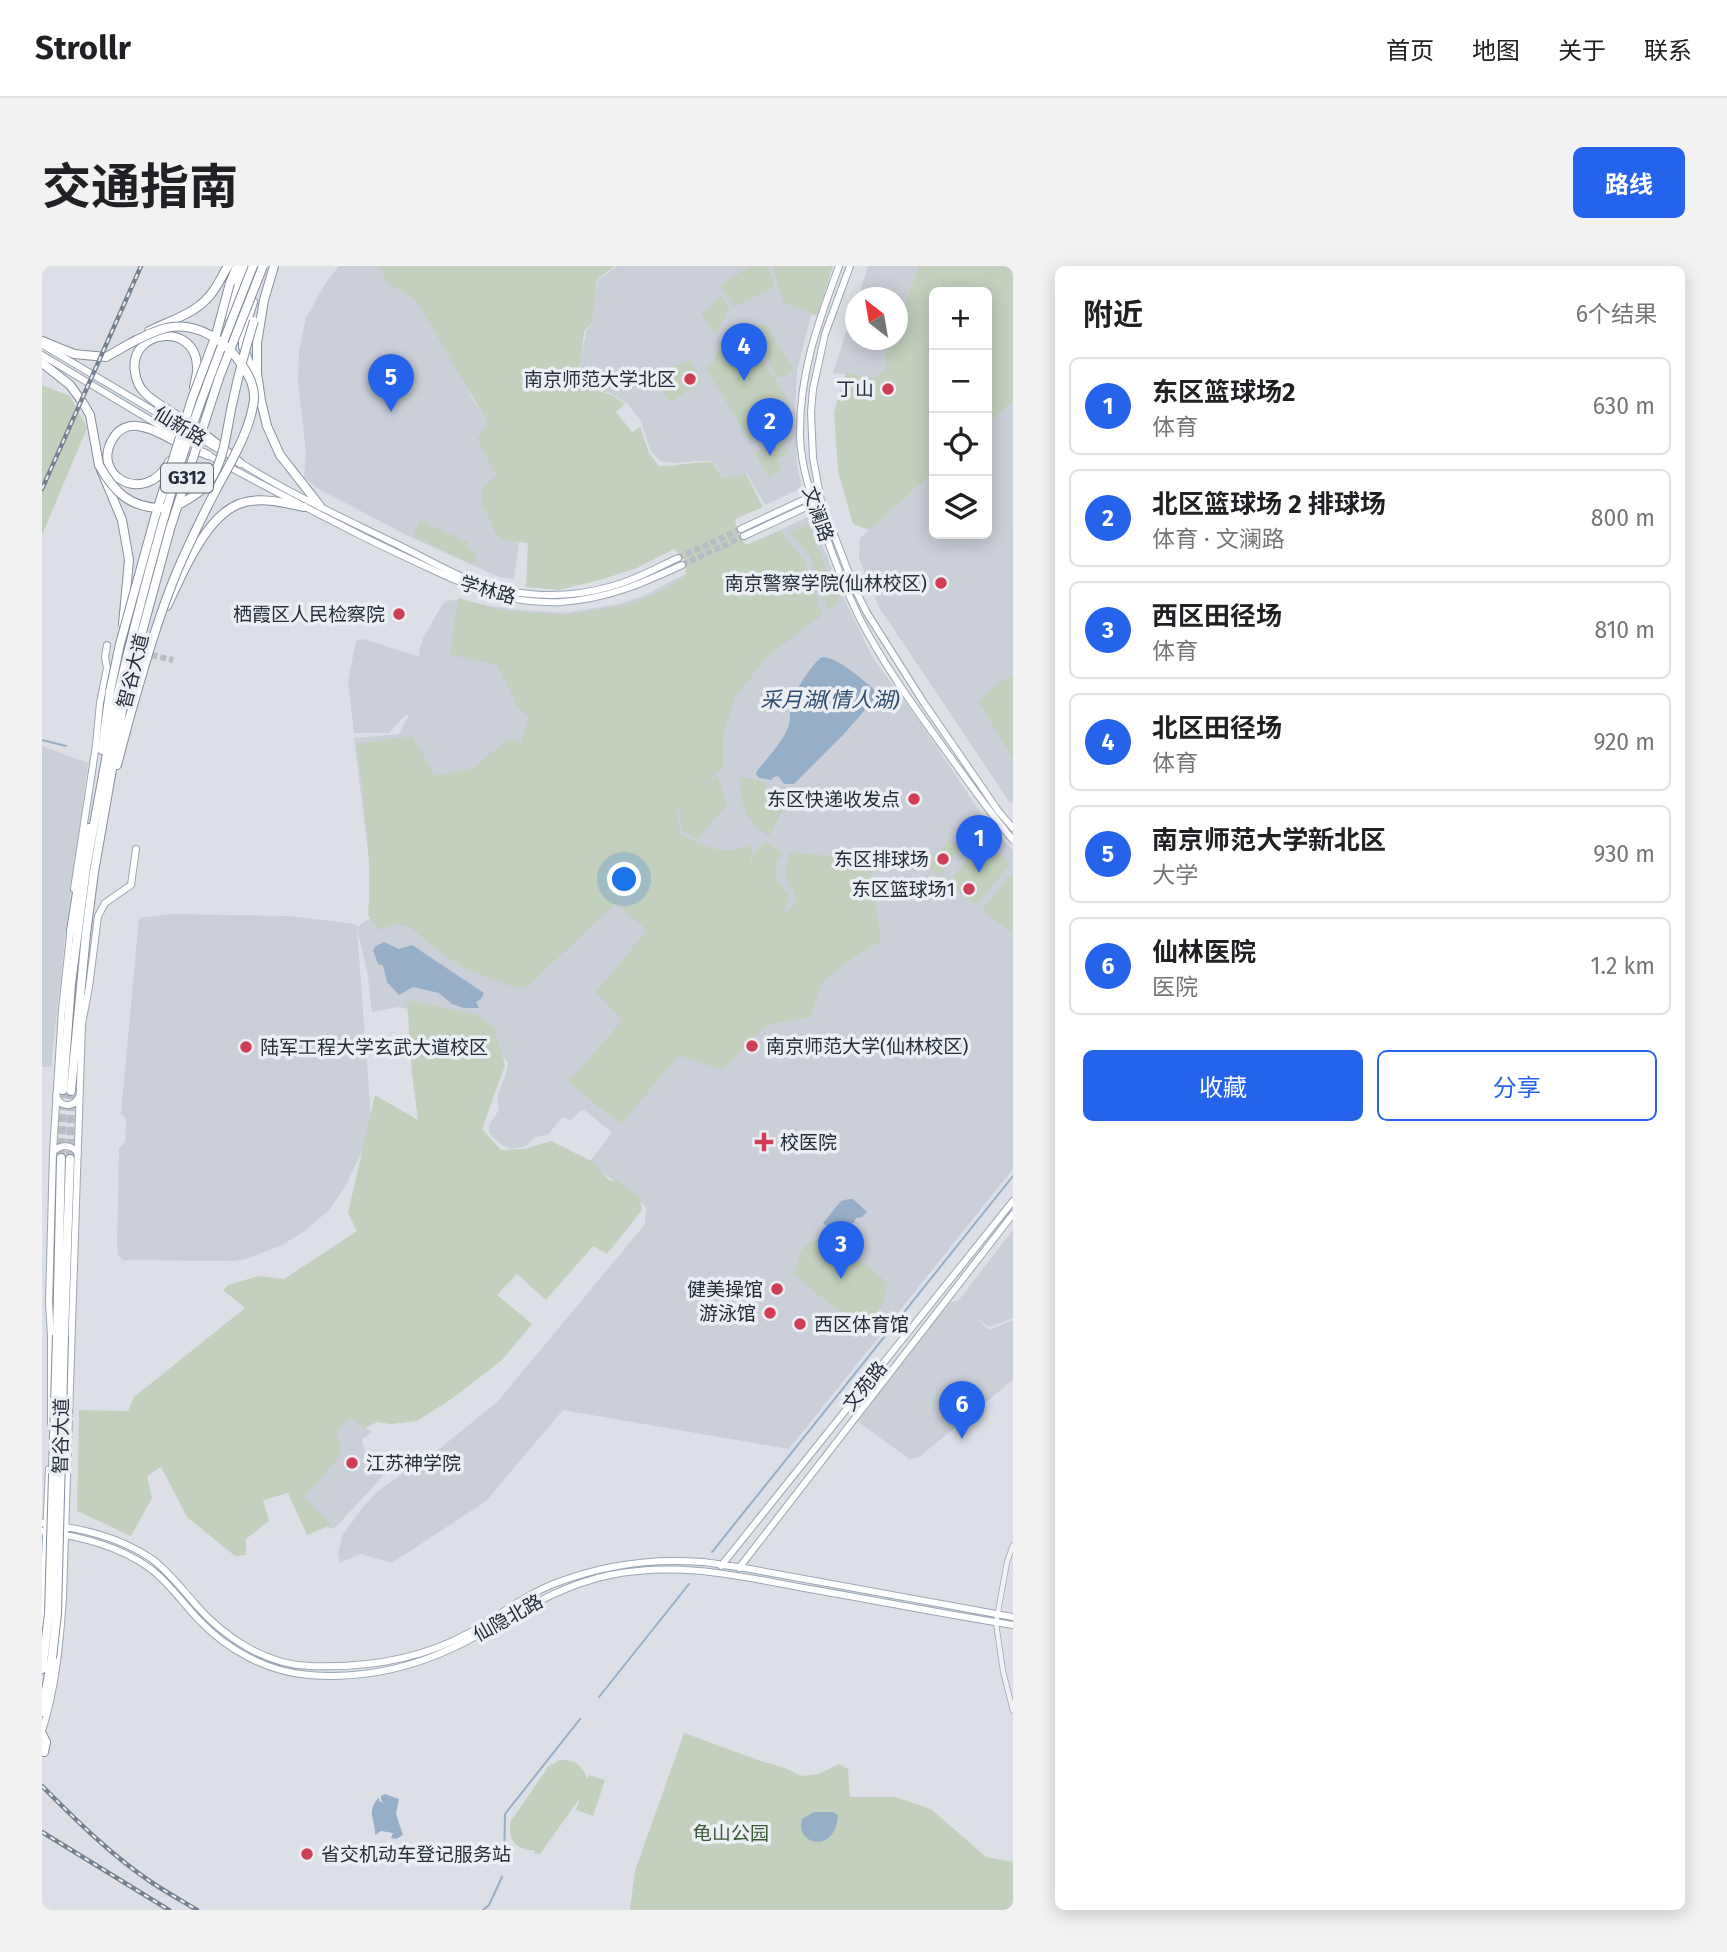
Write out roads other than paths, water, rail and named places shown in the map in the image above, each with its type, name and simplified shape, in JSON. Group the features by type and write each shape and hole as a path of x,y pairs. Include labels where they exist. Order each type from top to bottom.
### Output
{"highway":[{"path":"42,343 74,354 106,357 149,331 192,311 215,290 228,266"},
{"path":"216,335 237,266"},
{"path":"120,644 155,517 192,400 244,266"},
{"name":"智谷大道","path":"67,1092 118,693 141,598 189,437 253,266"},
{"path":"82,1024 103,822 130,716 178,570 245,434 254,397 250,365 243,348 243,334 269,266"},
{"path":"269,266 257,343 258,382 267,426 280,455 320,506"},
{"path":"99,465 113,488 126,499 159,509 177,506 205,487 221,457 239,374 269,266"},
{"name":"智谷大道","path":"118,693 219,378 269,266"},
{"path":"131,342 167,327 197,329 218,340 235,355 252,382"},
{"path":"192,400 198,366 189,344 170,335 148,341 139,350 136,358 135,373 144,392 215,440 240,463"},
{"path":"42,363 70,385 90,415 99,465 122,520 129,560 118,693 101,756 98,798 71,984 67,1092"},
{"path":"178,443 169,465 160,476 148,483 134,485 124,482 115,475 109,465 107,453 110,443 117,433 135,425 151,429 208,454"},
{"path":"161,618 199,544 226,511 239,503 269,500 304,507"},
{"path":"71,932 85,841 98,798"},
{"name":"智谷大道","path":"42,1712 48,1657 65,1158"},
{"name":"智谷大道","path":"42,1668 48,1657"},
{"path":"42,1732 46,1742 44,1752 45,1744 42,1743"}],"main road":[{"name":"文澜路","path":"839,266 814,334 802,387 800,436 811,496 841,576 871,639 915,707 1013,840"},
{"name":"文澜路","path":"850,266 825,334 813,388 811,436 820,497 855,589 880,635 991,801 1013,828"},
{"name":"仙新路","path":"42,343 240,463 320,506"},
{"name":"仙新路","path":"42,355 262,486 304,507"},
{"path":"811,496 820,497 814,503 743,533 811,496"},
{"name":"学林路","path":"320,506 460,576 512,592 558,595 598,590 632,580 678,558"},
{"name":"学林路","path":"304,507 468,587 512,599 558,602 587,599 634,587 682,565"},
{"path":"42,1732 60,1644 78,1153 67,1092 62,1009 75,880 107,668 107,645"},
{"path":"42,1624 44,1523 51,1436 49,1303 52,1152 82,1024 98,916 105,903 131,885 136,849"},
{"path":"52,1152 65,1146 78,1153"},
{"name":"文苑路","path":"718,1573 1013,1201"},
{"name":"文苑路","path":"733,1575 1013,1214"},
{"path":"42,1504 48,1495"},
{"name":"仙隐北路","path":"44,1523 100,1534 122,1542 153,1561 175,1580 210,1620 236,1641 263,1655 310,1667 383,1662 415,1656 468,1633 546,1587 606,1568 654,1561 739,1567 996,1619 1013,1625"},
{"name":"仙隐北路","path":"44,1532 78,1537 119,1549 167,1583 212,1633 247,1656 284,1671 310,1675 372,1673 417,1662 453,1648 560,1590 631,1571 681,1569 718,1573 996,1619 1013,1617"}],"street":[{"path":"843,1414 851,1421"},
{"path":"1013,1545 996,1619 1003,1671 1013,1711"}],"water":[{"name":"采月湖(情人湖)","path":"822,657 836,661 850,670 876,691 877,696 794,784 784,784 778,776 771,780 759,778 757,771 775,749 790,722 791,703 796,692"},
{"path":"384,942 399,949 412,945 484,993 476,1002 479,1008 464,1008 452,1004 439,993 413,987 399,995 387,982 383,966 378,964 373,950"},
{"path":"853,1199 867,1212 836,1234 823,1223 841,1201"},
{"path":"385,1794 399,1799 396,1814 403,1835 396,1839 391,1838 393,1833 381,1831 375,1835 373,1808 379,1797 379,1802 384,1805 381,1796"},
{"path":"814,1812 833,1812 838,1815 836,1828 824,1841 809,1840 801,1828 802,1819"}],"waterway":[{"path":"42,740 66,746"},
{"path":"712,1552 1013,1176"},
{"path":"599,1697 689,1584"},
{"path":"504,1860 505,1814 580,1719"},
{"path":"483,1910 489,1905 502,1877"}],"tunnel":[{"path":"678,558 741,529"},
{"path":"682,565 744,536"},
{"path":"134,651 173,660"},
{"path":"61,1158 63,1090"},
{"path":"70,1159 71,1091"}],"railway":[{"path":"42,489 141,266"},
{"path":"42,1786 124,1862 197,1910"},
{"path":"42,1832 169,1910"}],"place":[{"name":"南京师范大学北区","path":"690,379"},
{"name":"北区田径场","path":"744,381"},
{"name":"丁山","path":"888,389"},
{"name":"南京师范大学新北区","path":"391,412"},
{"name":"北区篮球场 2 排球场","path":"770,456"},
{"name":"南京警察学院(仙林校区)","path":"941,583"},
{"name":"栖霞区人民检察院","path":"399,614"},
{"name":"东区快递收发点","path":"914,799"},
{"name":"东区排球场","path":"943,859"},
{"name":"东区篮球场2","path":"979,873"},
{"name":"东区篮球场1","path":"969,889"},
{"name":"南京师范大学(仙林校区)","path":"752,1046"},
{"name":"陆军工程大学玄武大道校区","path":"246,1047"},
{"name":"校医院","path":"764,1142"},
{"name":"西区田径场","path":"841,1279"},
{"name":"健美操馆","path":"777,1289"},
{"name":"游泳馆","path":"770,1313"},
{"name":"西区体育馆","path":"800,1324"},
{"name":"仙林医院","path":"962,1439"},
{"name":"江苏神学院","path":"352,1463"},
{"name":"省交机动车登记服务站","path":"307,1854"}],"park label":[{"name":"龟山公园","path":"731,1833"}]}
